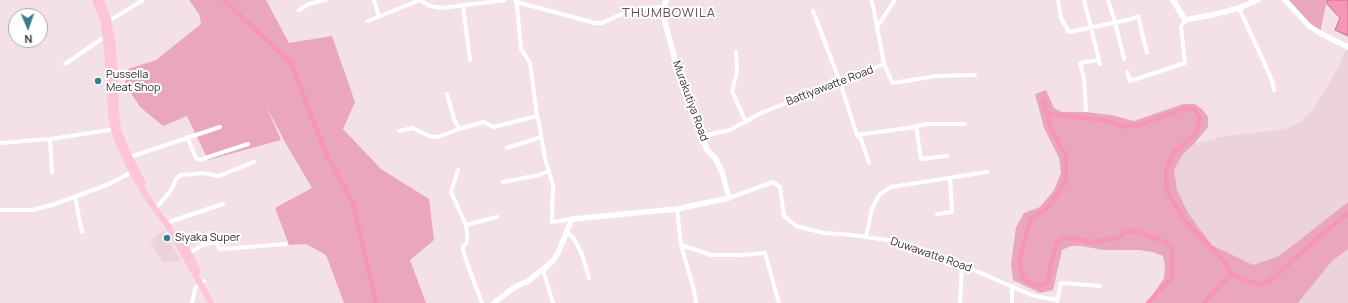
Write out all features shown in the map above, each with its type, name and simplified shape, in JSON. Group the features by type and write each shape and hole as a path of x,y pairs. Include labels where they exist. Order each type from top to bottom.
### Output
{"main road":[{"path":"95,0 103,20 106,36 111,114 121,149 132,172 148,199 168,226 216,303"},
{"path":"101,0 109,21 113,45 116,129 144,185 189,253 211,303"}],"street":[{"path":"109,21 143,0"},
{"path":"299,10 309,4 325,0"},
{"path":"374,0 379,17"},
{"path":"368,21 420,0 437,8 463,6 470,2 504,0"},
{"name":"Murakutiya Road","path":"666,0 664,7 665,23 682,85 708,150 715,158 722,172 729,198"},
{"path":"871,0 884,64"},
{"path":"877,27 895,0"},
{"path":"1058,0 1061,18 1069,32 1138,16 1147,53"},
{"path":"1084,0 1099,62 1080,63 1084,79 1086,110"},
{"path":"1108,0 1124,59"},
{"path":"1173,0 1185,20"},
{"path":"1127,72 1130,81 1185,63 1181,27 1185,20 1239,8 1258,0"},
{"path":"1285,0 1310,26 1320,34 1348,47"},
{"path":"494,303 515,287 528,281 552,262 558,253 572,220 552,222 553,185 545,159 536,116 530,63 521,49 516,1 595,24 602,23 622,14 645,8 664,7"},
{"path":"463,6 470,60"},
{"path":"1239,8 1272,80 1274,90"},
{"path":"813,11 840,82 857,135 861,139 869,162"},
{"path":"66,64 106,36"},
{"path":"736,52 737,72 732,91 746,122"},
{"name":"Battiyawatte Road","path":"703,136 730,130 761,113 884,64 893,83 936,76 975,75"},
{"path":"447,94 454,119 459,129"},
{"path":"400,131 412,128 429,136 438,138 459,129 484,122 493,127 536,116"},
{"path":"857,135 927,124 964,124"},
{"path":"916,126 921,159 947,156"},
{"path":"130,157 220,127"},
{"path":"0,143 50,139 116,129"},
{"path":"187,137 196,158 199,160 248,144"},
{"path":"507,148 541,137"},
{"path":"50,139 52,172"},
{"path":"158,206 172,189 176,179 181,175 203,173 219,176 254,162"},
{"path":"458,170 451,192 466,225 468,234 467,242 463,247 463,250 482,303"},
{"path":"502,182 538,176 549,171"},
{"path":"0,210 32,210 52,205 107,185 132,172"},
{"path":"866,237 872,208 880,194 891,187 987,172"},
{"path":"937,214 952,212 950,178"},
{"name":"Duwawatte Road","path":"572,220 676,209 729,198 773,182 780,187 784,216 796,226 824,233 894,241 962,265 1034,296 1057,302"},
{"path":"75,197 82,232"},
{"path":"169,222 223,204"},
{"path":"676,209 681,245 694,290 696,303"},
{"path":"466,225 497,217"},
{"path":"567,232 574,239 582,254 589,278"},
{"path":"189,253 203,245 215,242 221,249 286,244"},
{"path":"681,245 711,254 740,255 765,253 779,303"},
{"path":"960,303 962,265"},
{"path":"543,270 553,303"},
{"path":"192,303 195,289 202,282"},
{"path":"1057,302 1061,283 1100,286"},
{"path":"1012,286 1012,303"}],"shaded area":[{"path":"189,0 266,0 289,43 332,36 355,102 343,129 381,169 429,199 434,240 410,260 426,303 344,303 326,255 306,244 289,245 275,208 312,188 266,106 281,140 208,160 187,116 163,126 140,107 125,84 128,69 156,60 201,24 199,14"},
{"path":"1285,0 1327,0 1320,33"},
{"path":"1327,0 1348,0 1348,36 1335,30 1340,18 1327,4"},
{"path":"1347,47 1348,202 1279,256 1253,265 1212,245 1188,213 1177,190 1174,170 1183,154 1194,144 1221,137 1285,129 1300,122 1312,111 1338,68"},
{"path":"1046,90 1054,108 1062,112 1086,112 1111,115 1134,121 1183,104 1195,104 1203,110 1208,117 1208,127 1194,144 1183,154 1174,170 1177,190 1188,213 1212,245 1253,265 1279,256 1348,202 1348,249 1332,261 1298,303 1147,303 1164,278 1165,266 1163,256 1153,252 1139,250 1104,250 1081,246 1071,246 1062,250 1053,290 1040,293 1013,280 1011,264 1016,227 1024,213 1040,207 1054,190 1061,173 1059,158 1044,128 1035,94"},
{"path":"163,231 181,260 163,263 150,241"},
{"path":"1348,249 1348,303 1298,303 1332,261"}],"waterway":[{"path":"224,0 291,63 325,151 353,204 376,303"},
{"path":"1043,100 1051,129 1065,154 1065,183 1049,206 1030,220 1020,258 1021,271 1026,281 1037,286 1048,282 1051,262 1057,242 1066,237 1090,242 1119,238 1125,232 1137,231 1167,243 1172,251 1172,277 1148,303"},
{"path":"1047,114 1103,120 1125,127 1140,125 1186,108 1195,110 1200,119 1195,134 1174,152 1166,171 1167,191 1184,220 1224,261 1232,275"},
{"path":"1204,303 1224,281 1232,275 1260,284 1270,281 1322,234 1348,213"}],"place":[{"name":"Pussella Meat Shop","path":"98,81"},
{"name":"Siyaka Super","path":"167,238"}],"district":[{"name":"THUMBOWILA","path":"669,13"}]}
